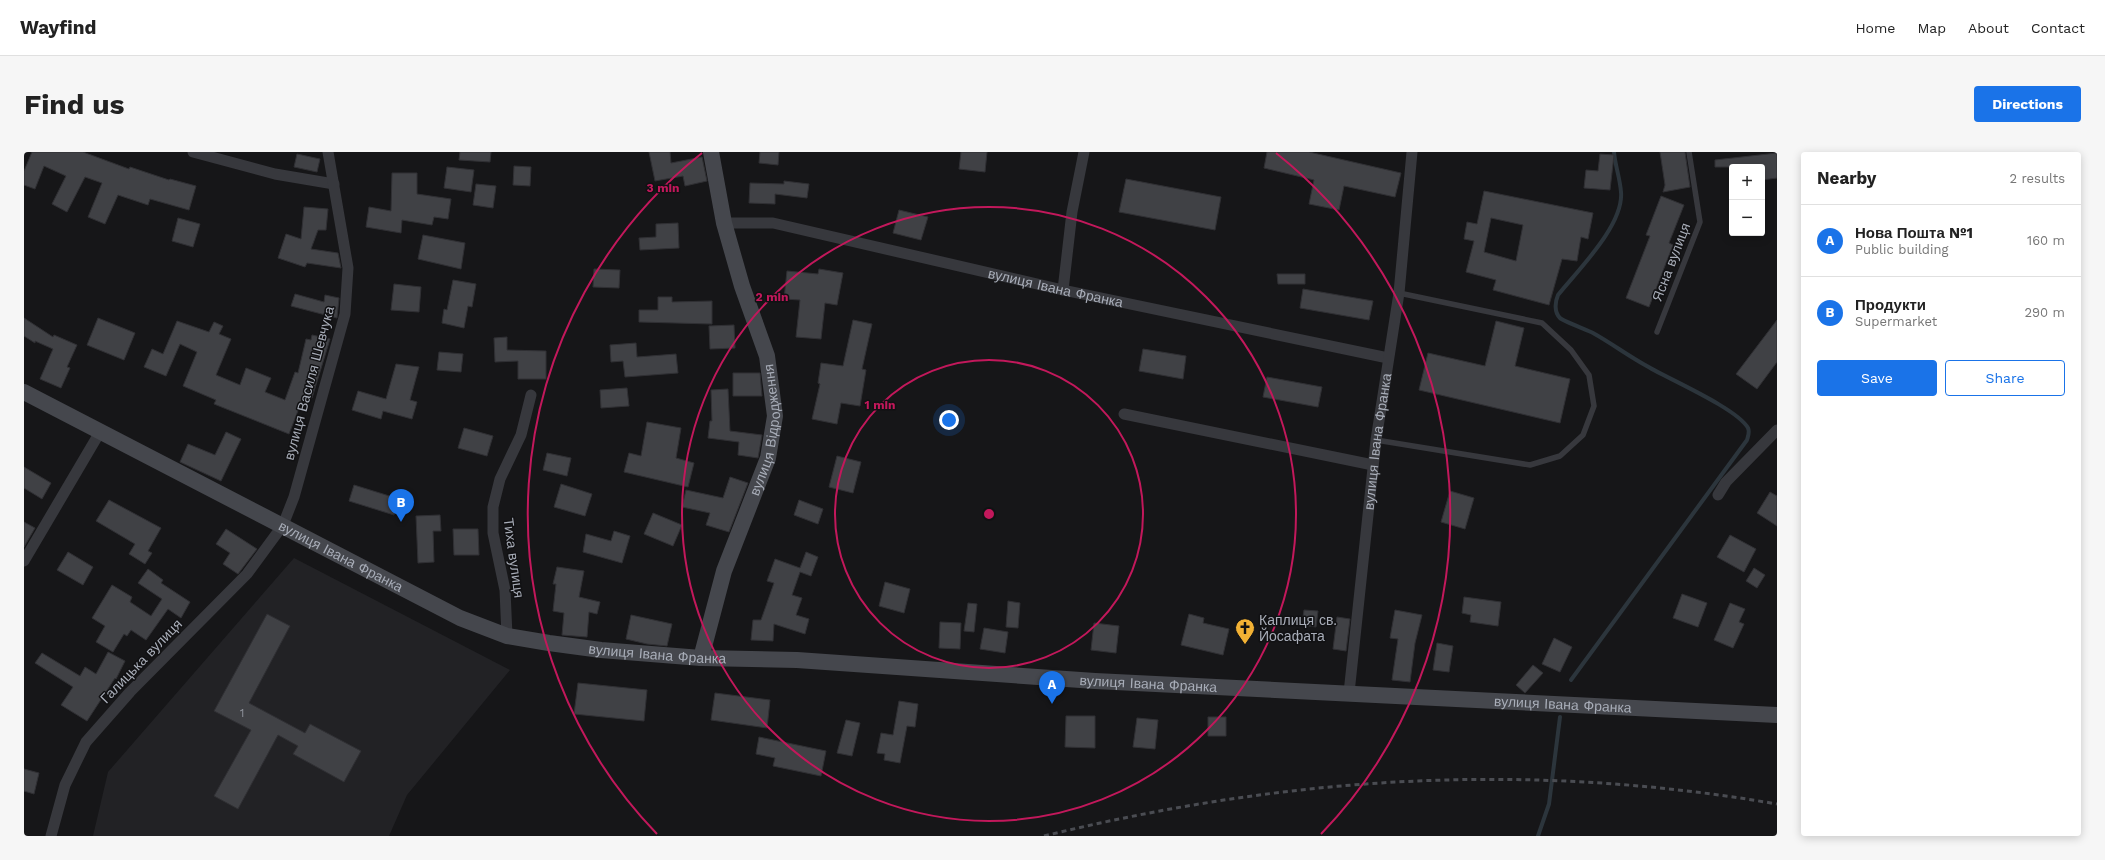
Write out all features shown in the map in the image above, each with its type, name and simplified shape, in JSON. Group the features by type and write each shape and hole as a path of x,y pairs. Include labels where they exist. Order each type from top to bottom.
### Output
{"main road":[{"name":"вулиця Відродження","path":"701,658 724,571 768,458 774,416 767,356 742,286 724,223 711,152"},
{"name":"вулиця Івана Франка","path":"24,392 460,618 507,636 602,650 701,658 797,660 1095,681 1777,715"}],"street":[{"path":"194,152 275,174 334,184"},
{"name":"вулиця Василя Шевчука","path":"283,525 294,497 345,314 348,268 328,152"},
{"path":"1063,290 1072,212 1084,152"},
{"name":"вулиця Івана Франка","path":"1349,693 1376,440 1399,293 1412,152"},
{"name":"вулиця Івана Франка","path":"724,223 773,223 1063,290 1388,358"},
{"name":"Тиха вулиця","path":"507,636 505,590 493,533 493,507 500,479 521,434 531,395"},
{"path":"1124,414 1373,465"},
{"path":"1718,495 1726,482 1777,430"},
{"path":"24,561 100,432"},
{"name":"Галицька вулиця","path":"50,836 65,785 86,742 130,692 247,574 283,525"}],"lane":[{"name":"Ясна вулиця","path":"1657,332 1700,222 1689,152"},
{"path":"1376,440 1530,465 1560,456 1583,435 1594,406 1589,375 1571,350 1542,323 1399,293"}],"shaded area":[{"path":"294,558 510,670 407,795 389,836 93,836 108,772"}],"building":[{"path":"32,152 83,152 129,169 130,167 169,180 196,186 189,210 150,199 148,205 118,195 105,224 88,217 102,183 85,177 67,212 52,204 66,176 44,166 35,189 24,185 24,171"},
{"path":"460,152 491,152 490,162 459,160"},
{"path":"649,152 670,152 671,163 702,157 707,181 685,186 683,176 655,181"},
{"path":"760,152 779,152 778,165 759,163"},
{"path":"961,152 987,152 985,172 959,169"},
{"path":"1267,152 1309,152 1401,173 1395,197 1344,186 1339,210 1309,204 1314,180 1264,168"},
{"path":"1660,152 1685,152 1690,187 1663,192 1665,185"},
{"path":"1777,153 1777,178 1765,180 1765,164 1729,164 1729,167 1715,167 1715,160"},
{"path":"297,154 320,159 317,172 294,167"},
{"path":"1600,154 1614,155 1610,190 1584,188 1586,170 1598,171"},
{"path":"514,166 531,167 530,186 513,185"},
{"path":"447,167 474,170 471,192 444,188"},
{"path":"392,173 417,173 417,194 451,199 448,219 434,217 432,225 402,220 401,233 366,227 369,207 391,211"},
{"path":"1126,179 1221,197 1215,230 1119,212"},
{"path":"784,181 809,184 807,198 775,194 775,204 749,203 750,183 784,184"},
{"path":"476,184 496,186 493,208 473,205"},
{"path":"1484,191 1593,213 1588,239 1581,237 1577,261 1562,259 1549,305 1493,290 1496,280 1466,272 1474,241 1464,239 1467,222 1477,224","holes":["1491,218 1523,225 1516,261 1484,252"]},
{"path":"1661,196 1684,205 1669,243 1673,245 1649,307 1626,298 1650,236 1646,235"},
{"path":"304,207 328,209 326,230 318,230 311,249 338,253 341,268 307,263 305,267 278,258 286,234 301,239"},
{"path":"899,210 928,217 921,240 893,233"},
{"path":"178,218 200,224 193,247 172,241"},
{"path":"678,223 679,248 640,250 639,238 656,237 656,224"},
{"path":"423,235 465,243 461,269 418,259"},
{"path":"594,269 620,270 619,288 593,287"},
{"path":"819,269 843,273 837,305 825,303 821,339 796,337 800,300 784,299 787,271 818,274"},
{"path":"1277,274 1305,274 1305,284 1278,284"},
{"path":"453,280 476,284 472,307 468,306 464,328 442,323 444,309 447,310"},
{"path":"394,284 421,287 419,312 391,310"},
{"path":"1303,289 1373,301 1369,320 1300,308"},
{"path":"295,294 324,302 325,295 339,298 337,318 291,306"},
{"path":"658,297 672,297 672,302 712,301 712,324 639,322 639,310 658,310"},
{"path":"24,318 53,337 54,335 77,345 67,367 70,368 61,388 40,379 53,349 35,341 35,343 24,336"},
{"path":"98,318 135,333 124,360 87,345"},
{"path":"853,320 872,324 862,369 866,370 860,406 841,403 837,424 812,419 820,384 818,383 821,363 843,366"},
{"path":"1777,320 1777,362 1757,389 1736,374"},
{"path":"177,321 209,332 214,322 223,326 219,334 231,339 216,375 240,385 246,368 271,378 265,392 285,400 295,372 298,373 306,339 311,340 312,335 330,339 312,398 304,395 289,434 214,404 216,400 183,386 197,352 180,344 166,376 144,367 152,349 163,354"},
{"path":"1496,321 1524,328 1515,366 1570,379 1560,423 1419,390 1428,353 1485,366"},
{"path":"734,325 735,348 710,349 709,326"},
{"path":"507,337 507,350 546,351 546,379 518,379 518,361 495,362 494,338"},
{"path":"636,343 637,357 676,354 678,373 625,377 623,361 611,362 610,345"},
{"path":"1143,349 1186,356 1183,379 1139,371"},
{"path":"439,352 463,354 461,372 437,370"},
{"path":"396,364 419,367 410,400 417,402 412,419 383,411 381,419 352,410 358,391 386,399"},
{"path":"733,373 760,373 762,396 733,396"},
{"path":"1267,377 1322,387 1318,407 1263,397"},
{"path":"627,388 629,406 601,408 600,390"},
{"path":"728,389 730,431 762,435 758,458 738,455 739,442 708,438 710,421 712,421 711,390"},
{"path":"647,422 681,428 676,458 694,463 688,487 624,472 629,453 641,456"},
{"path":"464,428 493,436 487,456 458,448"},
{"path":"226,432 241,439 221,481 180,462 188,444 215,455"},
{"path":"547,453 571,458 567,476 543,470"},
{"path":"837,456 861,462 853,493 829,487"},
{"path":"24,467 51,483 42,499 24,488"},
{"path":"730,477 748,483 729,532 706,525 710,513 682,507 686,490 723,498"},
{"path":"561,484 592,494 585,516 554,507"},
{"path":"354,485 399,499 394,515 349,501"},
{"path":"1450,491 1474,498 1465,529 1441,522"},
{"path":"1770,492 1777,496 1777,526 1757,513"},
{"path":"109,500 161,528 148,551 152,553 145,564 129,554 135,544 96,521"},
{"path":"799,500 823,509 818,524 794,515"},
{"path":"653,513 682,525 673,546 644,534"},
{"path":"440,515 441,531 433,531 434,562 418,563 416,516"},
{"path":"24,522 35,528 24,547"},
{"path":"226,529 257,549 238,574 223,564 230,553 216,544"},
{"path":"453,529 478,529 479,555 454,555"},
{"path":"614,531 630,536 622,563 583,552 586,534 611,541"},
{"path":"1730,535 1756,549 1744,572 1717,557"},
{"path":"68,552 93,567 83,585 57,570"},
{"path":"806,552 818,557 811,576 800,572 792,595 802,598 796,615 809,619 805,634 774,624 773,641 751,640 753,620 761,620 774,583 767,581 775,559 800,568"},
{"path":"557,567 584,571 579,597 600,602 597,614 589,612 587,637 562,635 564,613 553,611 556,584 553,584"},
{"path":"1754,568 1765,575 1757,588 1746,581"},
{"path":"148,569 163,580 161,583 190,602 181,618 168,609 146,640 131,630 127,636 124,634 113,652 96,642 105,626 92,618 112,585 132,597 130,602 151,616 162,599 138,583"},
{"path":"885,582 910,589 904,613 879,606"},
{"path":"1682,594 1707,603 1698,627 1673,618"},
{"path":"1464,597 1501,602 1498,626 1470,622 1471,615 1462,613"},
{"path":"1008,601 1020,603 1018,628 1006,627"},
{"path":"968,603 977,604 974,632 964,631"},
{"path":"1730,603 1745,609 1739,622 1744,624 1733,648 1714,640"},
{"path":"1304,610 1318,611 1316,627 1302,625"},
{"path":"1395,610 1422,615 1415,643 1410,682 1392,680 1398,639 1390,638"},
{"path":"267,614 290,626 249,703 305,733 310,724 361,751 344,782 293,754 298,746 278,735 238,809 214,796 251,730 214,711"},
{"path":"1189,614 1204,618 1203,623 1229,629 1223,655 1181,645"},
{"path":"631,615 672,624 667,646 647,644 626,639"},
{"path":"1337,617 1350,619 1346,651 1333,649"},
{"path":"940,622 961,623 960,649 939,648"},
{"path":"1094,623 1119,626 1116,653 1091,650"},
{"path":"984,628 1008,632 1005,653 980,649"},
{"path":"1554,638 1572,647 1560,672 1542,664"},
{"path":"1437,643 1453,646 1449,672 1433,670"},
{"path":"108,652 125,661 116,679 115,678 87,721 61,705 73,687 35,663 42,653 80,676 85,667 96,674"},
{"path":"1533,665 1543,673 1525,693 1516,685"},
{"path":"578,683 647,690 644,721 574,714"},
{"path":"715,693 770,700 767,728 711,720"},
{"path":"899,701 918,704 915,727 907,726 900,763 884,760 885,754 877,753 881,733 893,735"},
{"path":"1066,716 1095,716 1095,748 1065,747"},
{"path":"1208,717 1226,717 1226,736 1208,736"},
{"path":"1137,718 1158,720 1155,749 1133,747"},
{"path":"846,720 860,723 852,756 837,753"},
{"path":"759,737 826,751 821,776 773,766 775,758 756,754"},
{"path":"24,769 39,773 34,794 24,791"}],"waterway":[{"path":"1571,680 1747,440 1749,432 1748,428 1741,420 1716,403 1655,371 1593,333 1558,316 1556,310 1558,295 1588,260 1608,232 1620,205 1620,182 1614,152"},
{"path":"1538,836 1549,804 1560,717"}],"railway":[{"path":"1044,836 1136,816 1227,800 1318,788 1409,781 1500,779 1591,782 1684,791 1777,804"}],"place":[{"name":"Продукти","path":"401,522"},
{"name":"Каплиця св. Йосафата","path":"1245,645"},
{"name":"Нова Пошта №1","path":"1052,704"}]}
